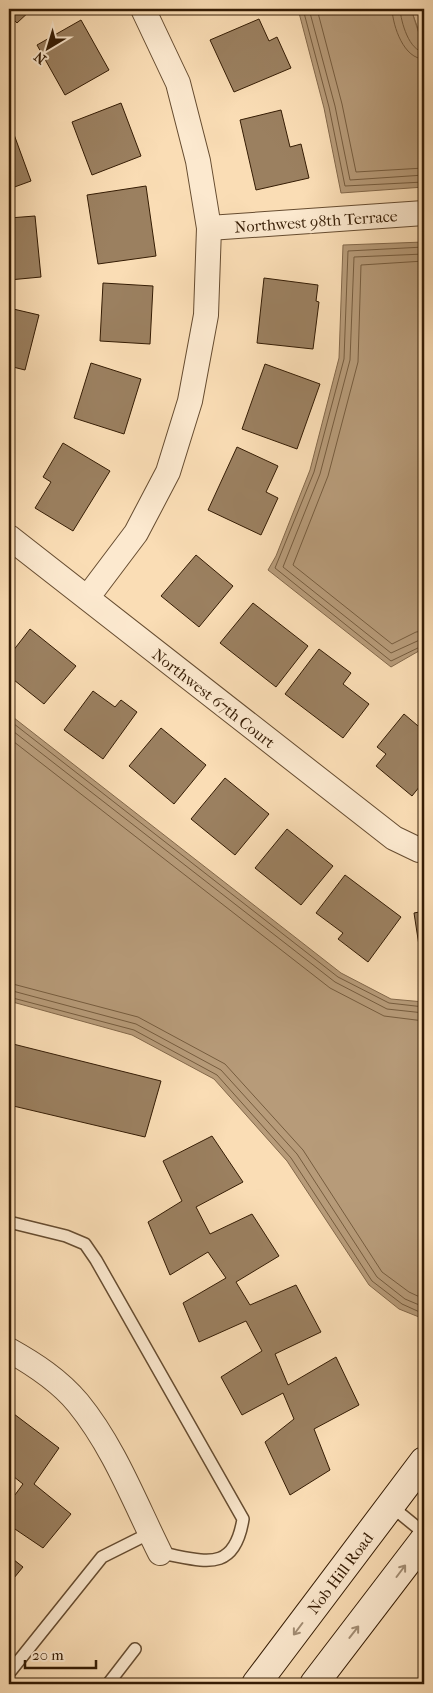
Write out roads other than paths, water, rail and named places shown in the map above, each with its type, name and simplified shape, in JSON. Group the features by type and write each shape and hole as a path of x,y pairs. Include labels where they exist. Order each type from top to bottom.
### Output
{"main road":[{"name":"Nob Hill Road","path":"256,1684 391,1506 422,1470"},
{"path":"314,1684 424,1540"}],"street":[{"path":"87,598 136,533 168,472 190,401 206,315 209,228 198,161 178,83 143,9"},
{"name":"Northwest 98th Terrace","path":"209,228 424,213"},
{"name":"Northwest 67th Court","path":"9,537 394,838 419,850 424,850"},
{"path":"9,1350 44,1370 78,1402 104,1440 155,1544"}],"lane":[{"path":"9,1222 66,1236 85,1244 96,1260 243,1519 240,1538 231,1553 210,1561 155,1544 102,1557 9,1673"},
{"path":"391,1506 424,1533"},
{"path":"108,1684 135,1648"}],"water":[{"path":"298,9 411,9 424,49 424,187 341,193 324,108"},
{"path":"424,242 424,648 391,667 268,570 276,556 310,470 339,358 343,245"},
{"path":"9,714 341,973 391,999 424,1002 424,1319 399,1309 369,1285 287,1161 214,1079 132,1035 9,1001"}]}
